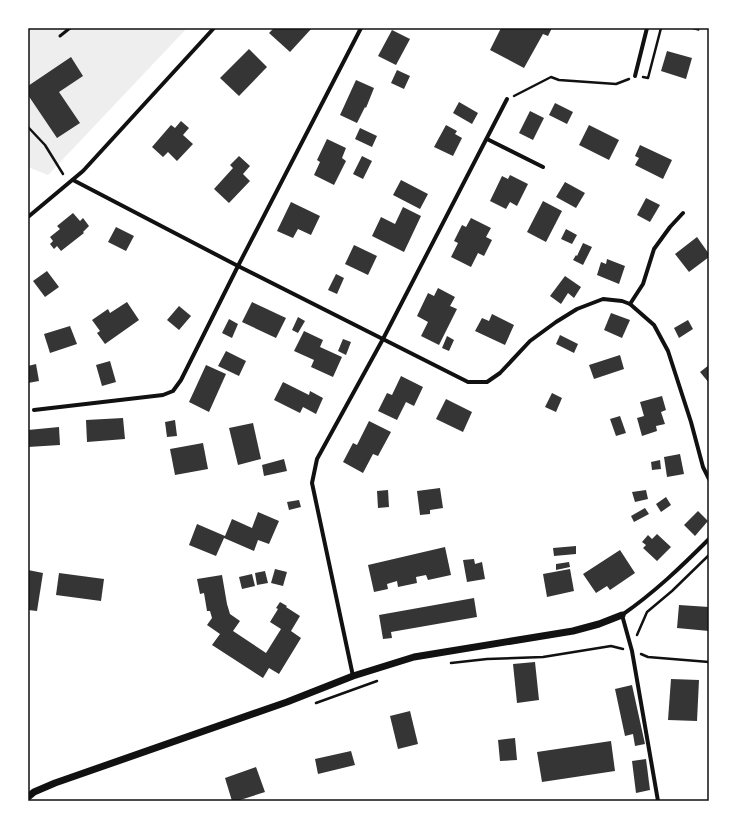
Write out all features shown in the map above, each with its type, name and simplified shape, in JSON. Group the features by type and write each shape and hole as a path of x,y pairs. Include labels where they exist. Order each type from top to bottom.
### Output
{"street":[{"path":"28,217 83,171 118,135 214,28"},
{"path":"34,410 163,395 173,390 181,380 361,28"},
{"path":"635,76 647,28"},
{"path":"353,676 312,483 317,459 383,339 507,100"},
{"path":"487,139 543,167"},
{"path":"73,180 238,266 468,382 487,382 500,373 530,341 577,309 603,299 622,301 630,304 654,326 668,350 691,422 703,467 709,479"},
{"path":"630,304 644,284 654,249 670,227 683,213"},
{"path":"28,796 55,783 287,702 353,676 414,657 573,631 599,624 622,615 644,600 675,574 709,539"},
{"path":"622,615 632,651 658,801"}],"lane":[{"path":"60,36 70,28"}],"path":[{"path":"507,100 551,77 559,80 616,84 635,76 648,78 661,28"},
{"path":"28,127 45,145 63,174"},
{"path":"632,651 647,612 672,591 709,554"},
{"path":"444,664 486,659 543,657 611,646 648,657 709,662"},
{"path":"312,705 383,679"}],"shaded area":[{"path":"28,28 187,28 48,175 28,167"}],"building":[{"path":"274,28 312,28 290,52 269,33"},
{"path":"501,28 552,28 548,36 543,34 524,68 490,50"},
{"path":"688,28 700,28 699,31"},
{"path":"392,30 410,39 396,65 378,56"},
{"path":"249,49 267,67 239,96 220,78"},
{"path":"667,51 692,58 686,79 661,71"},
{"path":"71,57 83,76 59,92 80,123 57,138 28,95 28,86"},
{"path":"397,70 410,76 404,89 391,83"},
{"path":"356,80 374,88 366,108 365,107 357,123 340,115"},
{"path":"459,102 478,113 472,124 453,113"},
{"path":"555,103 573,112 567,124 549,115"},
{"path":"530,111 544,118 533,140 519,133"},
{"path":"181,121 189,128 183,135 193,144 177,161 168,152 163,157 152,147 171,125 175,128"},
{"path":"446,125 457,131 455,134 462,138 453,156 434,147"},
{"path":"589,125 619,140 609,160 579,145"},
{"path":"360,128 377,136 372,147 355,139"},
{"path":"327,139 346,148 342,158 346,161 334,185 314,175 320,162 317,160"},
{"path":"640,145 672,160 663,179 635,165 639,158 635,156"},
{"path":"239,156 250,166 243,174 250,181 229,203 214,189 233,168 230,165"},
{"path":"362,156 372,161 363,179 353,174"},
{"path":"510,175 528,184 517,206 510,202 506,209 490,201 502,176 508,179"},
{"path":"401,180 428,194 420,209 393,195"},
{"path":"565,182 585,193 576,208 556,197"},
{"path":"646,198 660,205 650,222 637,215"},
{"path":"543,201 562,211 546,242 527,232"},
{"path":"291,202 320,216 311,235 298,229 293,238 277,231"},
{"path":"403,207 421,216 404,252 372,236 381,217 395,224"},
{"path":"73,213 80,221 83,218 89,226 83,232 84,233 61,251 57,246 54,249 50,244 53,241 50,237 60,229 57,226"},
{"path":"471,218 491,228 486,237 492,240 484,256 478,253 471,267 451,257 458,243 454,241 462,225 466,227"},
{"path":"116,227 134,236 126,251 108,242"},
{"path":"566,229 577,235 572,244 561,239"},
{"path":"697,237 709,254 709,257 689,272 675,254"},
{"path":"583,243 592,247 583,265 573,260 576,255 577,256"},
{"path":"354,245 377,256 368,275 345,264"},
{"path":"607,259 625,266 619,284 597,275 601,262 606,264"},
{"path":"47,271 59,287 45,297 33,281"},
{"path":"336,274 344,278 337,294 328,290"},
{"path":"565,276 581,287 574,298 568,293 561,304 550,296"},
{"path":"438,288 455,297 450,306 457,309 439,345 421,336 428,322 417,316 428,293 434,296"},
{"path":"127,302 139,320 105,344 97,333 100,331 92,320 108,309 110,313"},
{"path":"252,302 286,318 276,338 242,322"},
{"path":"179,306 191,316 179,330 167,320"},
{"path":"611,313 630,320 622,338 604,330"},
{"path":"492,314 514,325 505,345 475,331 482,318 489,321"},
{"path":"298,317 305,321 298,333 292,330"},
{"path":"229,319 238,324 232,338 222,333"},
{"path":"688,320 693,329 679,338 674,328"},
{"path":"70,326 77,344 50,353 44,334"},
{"path":"304,331 323,340 320,347 342,357 333,377 311,367 314,360 294,351"},
{"path":"560,335 578,344 574,353 556,344"},
{"path":"447,336 454,340 449,351 442,348"},
{"path":"343,339 351,342 346,355 338,351"},
{"path":"226,351 246,361 239,376 218,366"},
{"path":"620,355 624,369 594,379 589,365"},
{"path":"110,361 116,382 102,386 96,365"},
{"path":"36,364 39,381 28,383 28,366"},
{"path":"206,365 226,374 209,412 189,402"},
{"path":"709,365 709,383 700,372"},
{"path":"401,376 423,387 414,406 406,402 397,420 378,411 387,393 392,395"},
{"path":"283,382 309,395 310,391 323,398 316,414 303,407 300,413 274,400"},
{"path":"552,393 562,398 556,412 545,407"},
{"path":"662,396 666,410 661,412 665,424 656,426 657,431 642,436 637,418 644,416 640,402"},
{"path":"446,399 472,412 463,432 436,419"},
{"path":"620,416 626,433 616,436 610,419"},
{"path":"123,418 125,439 87,442 86,420"},
{"path":"175,420 177,436 167,437 165,422"},
{"path":"369,421 391,432 378,456 373,454 363,473 343,462 353,443 357,445"},
{"path":"253,423 261,459 238,465 229,428"},
{"path":"59,427 60,445 28,447 28,430"},
{"path":"203,443 208,469 175,475 170,449"},
{"path":"680,454 684,474 667,477 664,457"},
{"path":"284,459 287,471 264,476 262,465"},
{"path":"660,460 661,469 652,470 651,462"},
{"path":"440,488 443,508 430,510 430,514 420,515 417,491"},
{"path":"388,490 389,507 378,508 377,491"},
{"path":"646,490 648,499 635,502 632,492"},
{"path":"666,497 671,505 661,512 656,504"},
{"path":"299,500 301,507 289,510 287,502"},
{"path":"645,508 649,514 634,522 631,516"},
{"path":"698,511 708,521 695,536 684,525"},
{"path":"258,512 279,521 269,544 258,540 254,551 224,538 216,556 189,545 197,524 225,536 232,519 252,528"},
{"path":"657,534 671,547 657,561 643,548 646,545 642,542 648,535 652,539"},
{"path":"576,546 576,554 554,556 553,548"},
{"path":"445,547 451,575 428,580 426,575 416,577 417,583 398,587 397,581 387,584 388,589 374,592 368,565"},
{"path":"620,550 635,573 610,590 607,586 596,593 583,574"},
{"path":"474,559 475,564 482,562 485,579 467,582 463,560"},
{"path":"569,562 570,567 556,570 556,564"},
{"path":"275,569 287,572 283,586 271,583"},
{"path":"570,569 574,591 547,597 543,574"},
{"path":"28,570 43,573 37,611 28,610"},
{"path":"265,571 268,583 257,585 255,573"},
{"path":"59,573 104,579 101,601 56,595"},
{"path":"252,574 255,586 242,589 239,577"},
{"path":"222,575 230,614 240,621 233,631 266,653 281,629 270,622 278,609 276,608 280,602 300,616 291,631 301,638 279,674 269,668 263,678 212,645 220,634 207,625 212,618 210,611 207,611 204,593 200,594 197,579"},
{"path":"474,598 477,617 391,632 392,638 383,639 379,615"},
{"path":"679,605 709,607 709,631 677,628"},
{"path":"535,662 539,700 517,703 513,664"},
{"path":"671,679 699,680 697,721 668,720"},
{"path":"632,685 645,744 635,746 633,734 625,736 615,689"},
{"path":"410,711 418,744 398,749 390,716"},
{"path":"515,738 517,760 500,761 498,740"},
{"path":"611,741 615,771 542,782 537,752"},
{"path":"351,751 355,765 318,774 315,759"},
{"path":"646,759 650,790 636,793 632,761"},
{"path":"256,767 265,792 237,801 232,801 225,778"}]}
